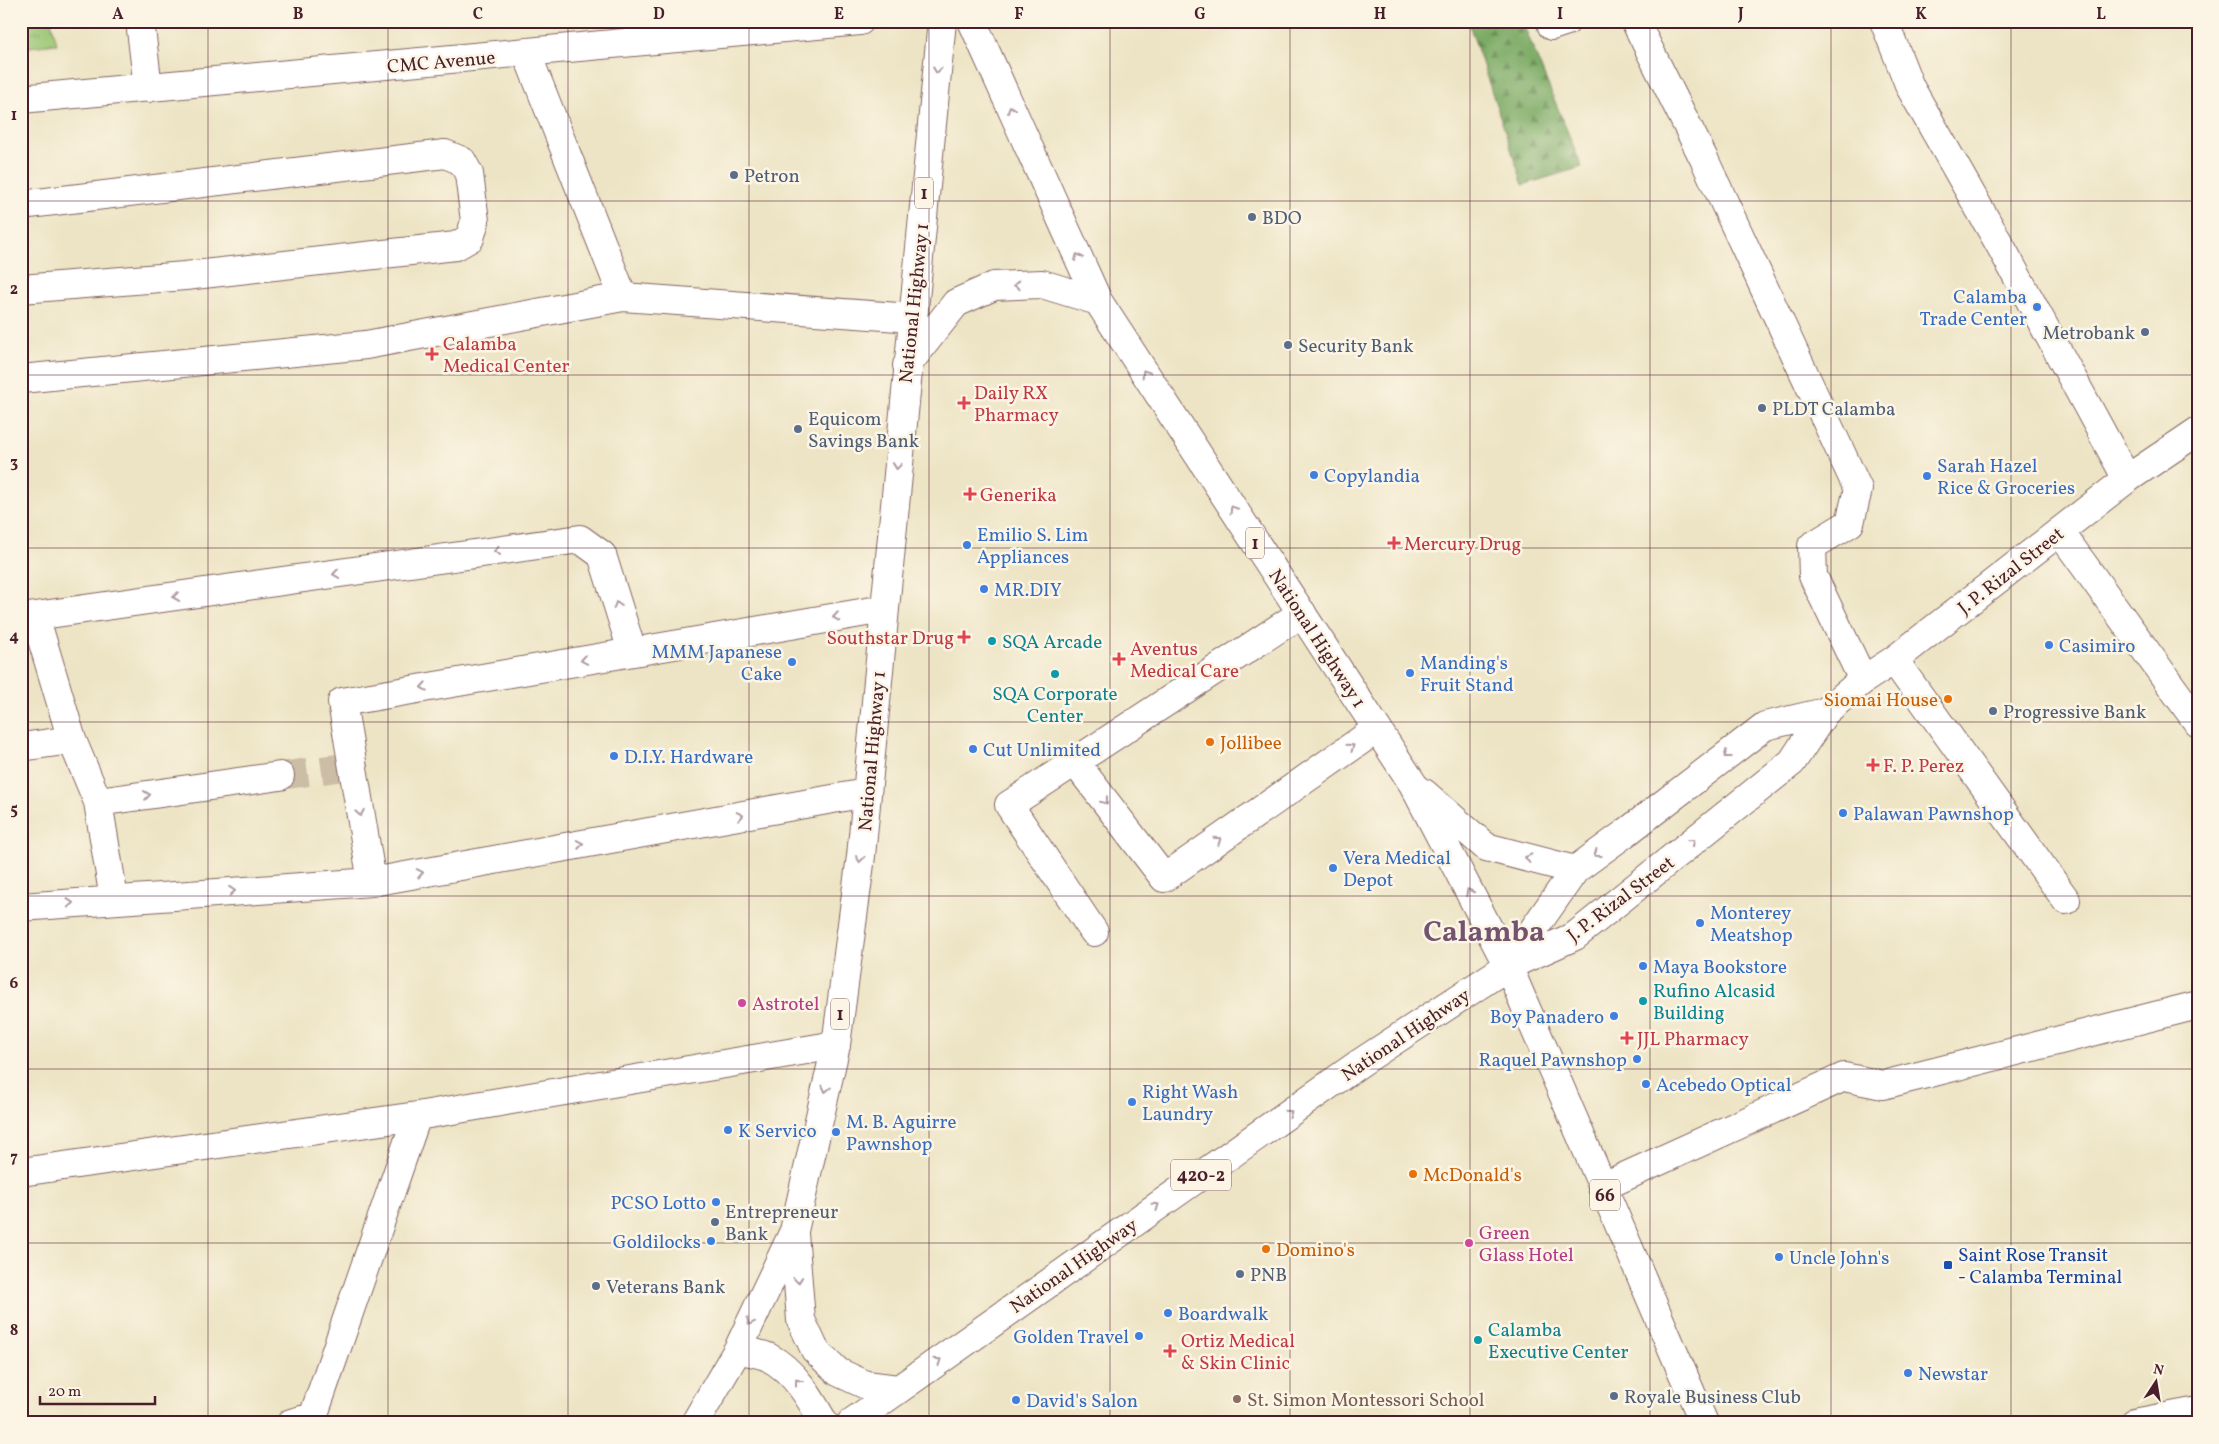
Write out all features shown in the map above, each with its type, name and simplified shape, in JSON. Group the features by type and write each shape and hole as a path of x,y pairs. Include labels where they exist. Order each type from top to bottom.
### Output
{"main road":[{"path":"140,21 148,88"},
{"name":"CMC Avenue","path":"21,100 527,54 860,21"},
{"name":"National Highway 1","path":"694,1423 738,1349 794,1231 836,1045 861,856 907,365 942,21"},
{"name":"National Highway 1","path":"972,21 1098,301 1413,784 1508,966"},
{"path":"1635,21 1704,159 1858,489 1850,523 1812,546 1813,576 1863,680"},
{"path":"1884,21 1910,87 2000,245 2127,479"},
{"path":"527,54 623,297"},
{"path":"21,205 445,154 462,161 470,174 475,221 470,238 456,246 185,276 21,289"},
{"path":"907,365 956,303 994,286 1042,284 1098,301"},
{"path":"21,379 366,345 623,297 912,318"},
{"name":"J. P. Rizal Street","path":"1508,966 1575,936 1583,930 1792,762 1825,712 1863,680 1894,660 2127,479 2198,431"},
{"path":"2060,532 2198,723"},
{"path":"114,899 98,802 72,740 28,617 580,539 602,555 632,651"},
{"path":"372,882 348,766 342,702 632,651 884,610"},
{"path":"1094,932 1009,805 1302,613"},
{"path":"1894,660 2066,900"},
{"name":"J. P. Rizal Street","path":"1508,966 1575,870 1765,726 1825,712"},
{"path":"1075,762 1164,878 1377,729"},
{"path":"21,747 72,740"},
{"path":"98,802 280,776"},
{"path":"1413,784 1486,847 1575,870"},
{"path":"21,907 372,882 866,793"},
{"name":"66","path":"1508,966 1704,1423"},
{"name":"National Highway","path":"851,1423 1360,1063 1508,966"},
{"path":"1602,1187 1844,1077 1884,1085 2198,1005"},
{"path":"21,1172 417,1116 836,1045"},
{"path":"291,1423 313,1417 417,1116"},
{"name":"1","path":"794,1231 801,1320 815,1350 838,1372 859,1382 866,1385 898,1389"},
{"path":"738,1349 768,1357 793,1375 810,1398 824,1423"},
{"path":"2134,1423 2198,1411"}],"green space":[{"path":"21,21 51,21 57,44 21,48"},
{"path":"1468,21 1522,21 1582,167 1523,185"}],"tunnel":[{"path":"280,776 344,767"}],"place":[{"name":"Petron","path":"734,175"},
{"name":"BDO","path":"1252,217"},
{"name":"Calamba Trade Center","path":"2037,307"},
{"name":"Metrobank","path":"2145,332"},
{"name":"Security Bank","path":"1288,345"},
{"name":"Calamba Medical Center","path":"432,354"},
{"name":"Daily RX Pharmacy","path":"964,403"},
{"name":"PLDT Calamba","path":"1762,408"},
{"name":"Equicom Savings Bank","path":"798,429"},
{"name":"Copylandia","path":"1314,475"},
{"name":"Sarah Hazel Rice & Groceries","path":"1927,476"},
{"name":"Generika","path":"970,494"},
{"name":"Mercury Drug","path":"1394,543"},
{"name":"Emilio S. Lim Appliances","path":"967,545"},
{"name":"MR.DIY","path":"984,589"},
{"name":"Southstar Drug","path":"964,637"},
{"name":"SQA Arcade","path":"992,641"},
{"name":"Casimiro","path":"2049,645"},
{"name":"Aventus Medical Care","path":"1119,659"},
{"name":"MMM Japanese Cake","path":"792,662"},
{"name":"Manding's Fruit Stand","path":"1410,673"},
{"name":"SQA Corporate Center","path":"1055,674"},
{"name":"Siomai House","path":"1948,699"},
{"name":"Progressive Bank","path":"1993,711"},
{"name":"Jollibee","path":"1210,742"},
{"name":"Cut Unlimited","path":"973,749"},
{"name":"D.I.Y. Hardware","path":"614,756"},
{"name":"F. P. Perez","path":"1873,765"},
{"name":"Palawan Pawnshop","path":"1843,813"},
{"name":"Vera Medical Depot","path":"1333,868"},
{"name":"Monterey Meatshop","path":"1700,923"},
{"name":"Maya Bookstore","path":"1643,966"},
{"name":"Rufino Alcasid Building","path":"1643,1001"},
{"name":"Astrotel","path":"742,1003"},
{"name":"Boy Panadero","path":"1614,1016"},
{"name":"JJL Pharmacy","path":"1627,1038"},
{"name":"Raquel Pawnshop","path":"1637,1059"},
{"name":"Acebedo Optical","path":"1646,1084"},
{"name":"Right Wash Laundry","path":"1132,1102"},
{"name":"K Servico","path":"728,1130"},
{"name":"M. B. Aguirre Pawnshop","path":"836,1132"},
{"name":"McDonald's","path":"1413,1174"},
{"name":"PCSO Lotto","path":"716,1202"},
{"name":"Entrepreneur Bank","path":"715,1222"},
{"name":"Goldilocks","path":"711,1241"},
{"name":"Green Glass Hotel","path":"1469,1243"},
{"name":"Domino's","path":"1266,1249"},
{"name":"Uncle John's","path":"1779,1257"},
{"name":"Saint Rose Transit - Calamba Terminal","path":"1948,1265"},
{"name":"PNB","path":"1240,1274"},
{"name":"Veterans Bank","path":"596,1286"},
{"name":"Boardwalk","path":"1168,1313"},
{"name":"Golden Travel","path":"1139,1336"},
{"name":"Calamba Executive Center","path":"1478,1340"},
{"name":"Ortiz Medical & Skin Clinic","path":"1170,1351"},
{"name":"Newstar","path":"1908,1373"},
{"name":"Royale Business Club","path":"1614,1396"},
{"name":"St. Simon Montessori School","path":"1237,1399"},
{"name":"David's Salon","path":"1016,1400"}],"district":[{"name":"Calamba","path":"1484,931"}]}
